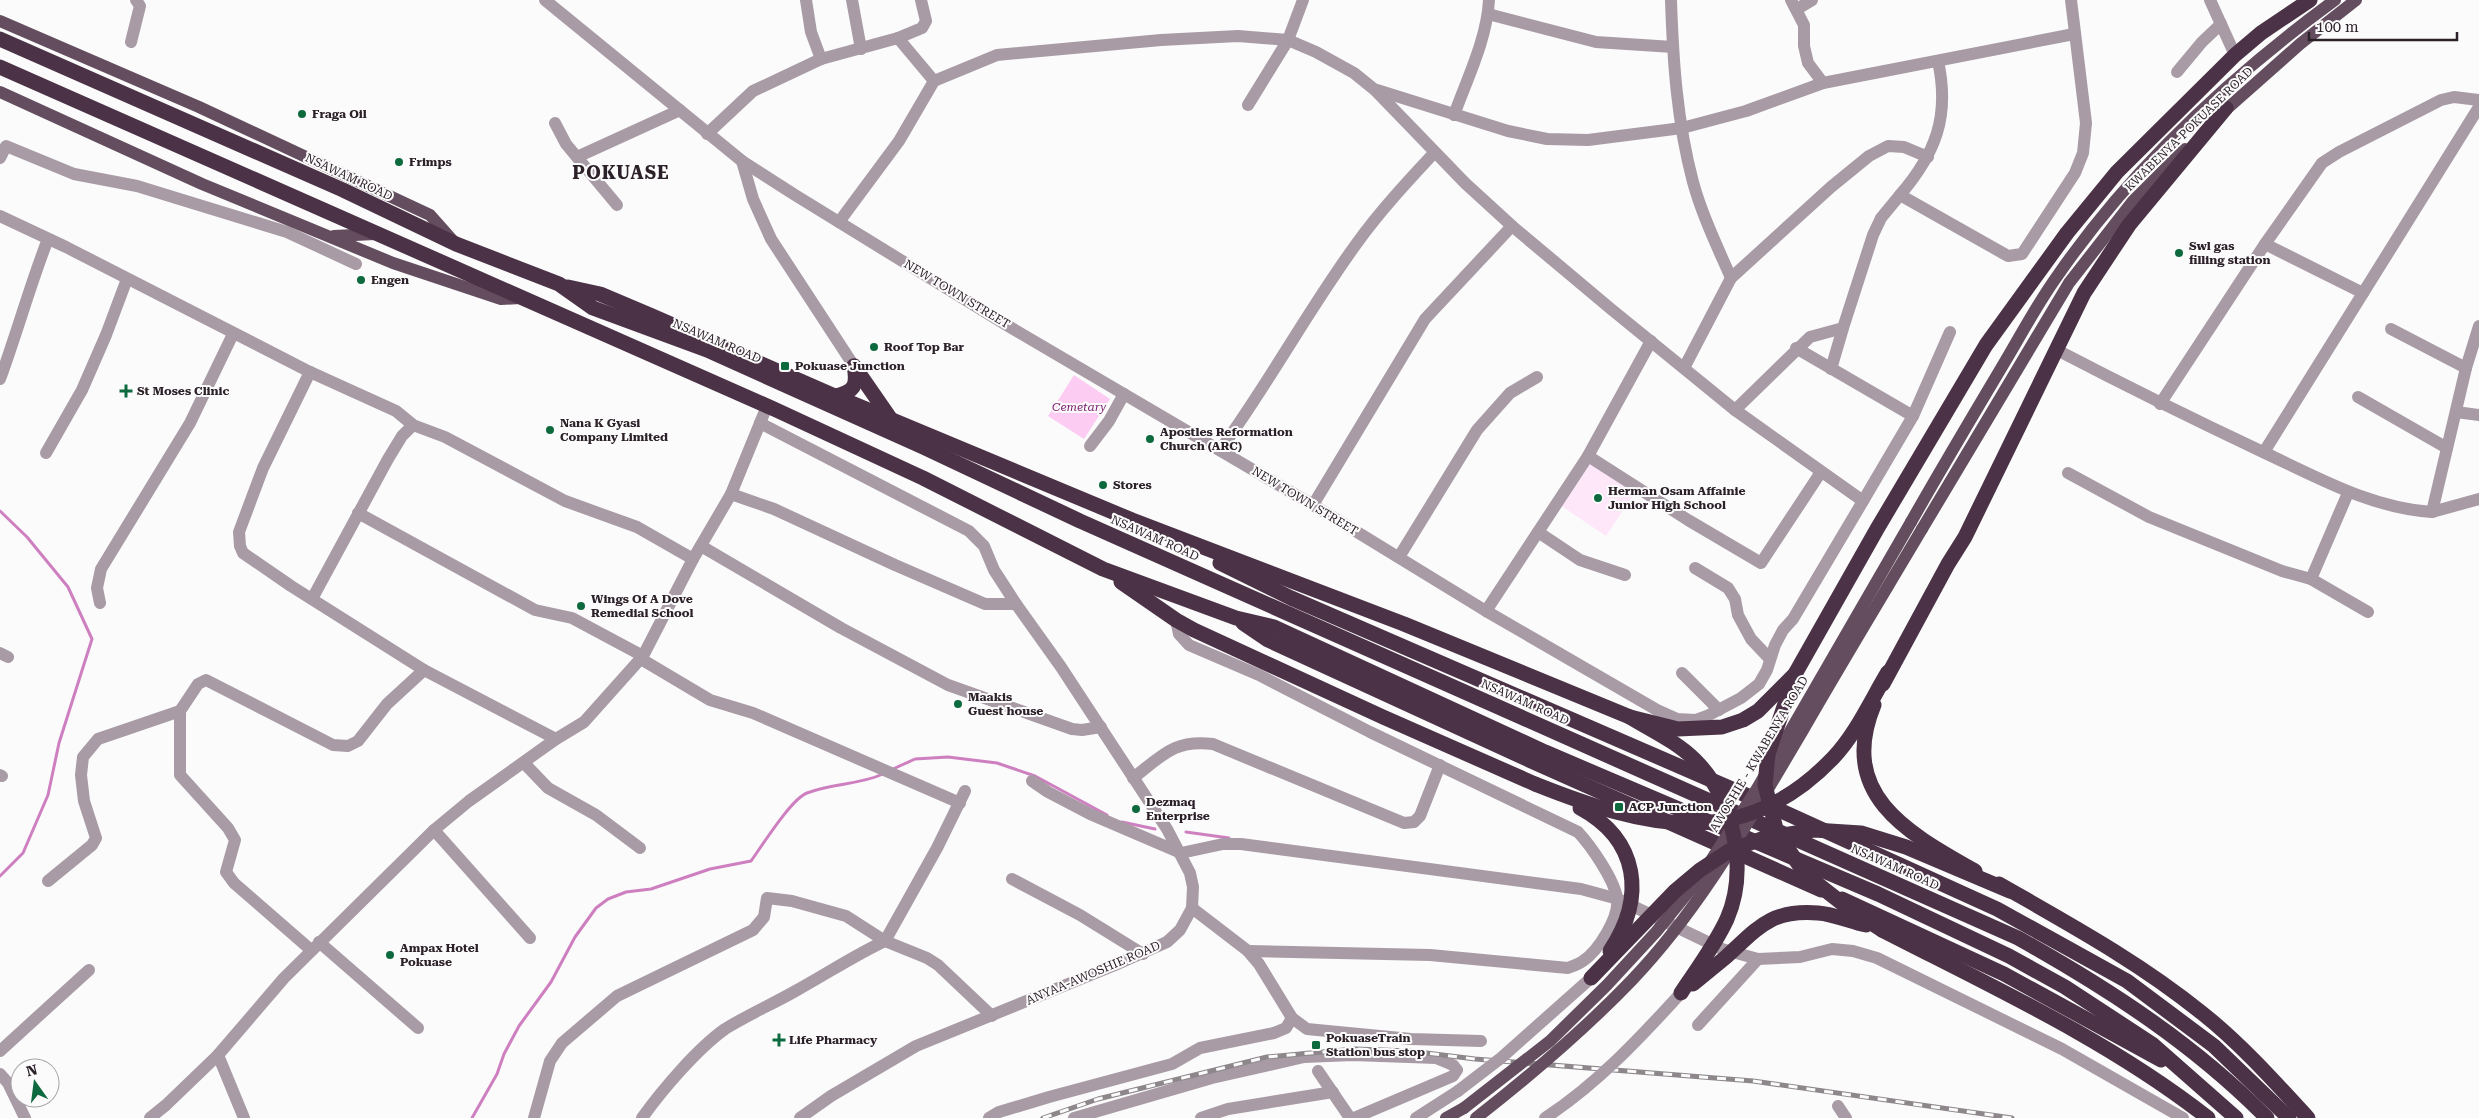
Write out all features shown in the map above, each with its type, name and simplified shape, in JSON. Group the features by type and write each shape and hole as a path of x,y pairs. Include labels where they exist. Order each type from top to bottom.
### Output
{"highway":[{"path":"2208,1118 2167,1086 2084,1037 1882,930 1852,911 1806,875 1776,833 1765,785 1768,754 1795,674 1876,529 1986,345 2044,264 2117,172 2235,55 2261,33 2310,0"},
{"name":"NSAWAM ROAD","path":"0,39 343,190 456,244 560,284 592,308 707,350 923,447 1080,521 2018,938 2076,970 2163,1028 2240,1090 2267,1118"},
{"path":"0,67 767,406 923,478 1103,569 1236,618 1268,640 2004,974 2178,1069 2236,1118"},
{"path":"1103,569 1176,620 1383,717 1580,802 1616,813 1672,824 1700,824 1754,812 1791,793 1813,777 1834,757 1855,728 1965,537 2084,293 2129,225 2226,108"},
{"path":"560,284 600,294 834,396 1132,520 1404,624 1630,717 1678,730 1722,727 1744,720 1758,711 1795,674"},
{"path":"834,396 847,393 852,389 856,376 854,366"},
{"path":"854,366 890,418"},
{"path":"1132,520 1291,598 1755,800 1997,909 2127,981 2214,1046 2289,1118"},
{"path":"1888,672 1867,723 1865,760 1870,783 1880,802 1902,826 2105,945 2203,1014 2257,1064 2308,1118"},
{"path":"1630,717 1693,758 1707,774 1727,813 1733,834 1737,864 1727,917 1681,993"},
{"path":"1535,784 1596,817 1614,834 1626,852 1629,861 1633,887 1629,914 1621,935 1591,978"},
{"path":"1591,978 1675,891 1700,870 1729,851 1764,838 1814,830 1861,833 1906,847 2010,891"},
{"path":"1681,993 1726,957 1751,931 1776,917 1802,913 1820,913 1882,930"}],"main road":[{"name":"KWABENYA-POKUASE ROAD","path":"1911,522 2058,275 2104,215 2150,162 2193,117 2266,53 2335,0"},
{"name":"KWABENYA-POKUASE ROAD","path":"1922,529 2069,283 2133,201 2226,108 2300,44 2356,0"},
{"path":"0,21 199,107 430,215 456,244"},
{"path":"0,92 202,184 393,263 501,299 520,298"},
{"path":"329,236 376,234"},
{"name":"AWOSHIE - KWABENYA ROAD","path":"1446,1118 1464,1108 1550,1041 1608,985 1656,932 1700,879 1758,787 1911,522"},
{"name":"AWOSHIE - KWABENYA ROAD","path":"1476,1118 1555,1054 1633,979 1694,905 1759,805 1922,529"}],"street":[{"path":"131,42 140,6 136,0"},
{"name":"NEW TOWN STREET","path":"545,0 742,161 839,222 1124,394 1313,505 1486,611 1626,693 1677,719 1696,720 1741,698 1759,684 1767,670 1769,658 1783,630 1793,619 1913,416 1950,332"},
{"path":"806,0 811,32 821,59"},
{"path":"852,0 861,49"},
{"path":"707,134 753,91 821,59 898,38 922,28 926,21 921,0"},
{"path":"1248,105 1288,40 1303,0"},
{"path":"1454,115 1488,14 1489,0"},
{"path":"1672,0 1675,79 1682,128 1693,182 1704,216 1731,278"},
{"path":"1812,0 1794,4 1804,25 1804,46 1808,62 1823,83"},
{"path":"1900,194 2008,256 2022,254 2075,173 2083,153 2086,123 2070,0"},
{"path":"2210,0 2235,55"},
{"path":"1488,14 1596,42 1673,47"},
{"path":"2177,72 2202,42 2221,24"},
{"path":"1375,90 1508,131 1547,139 1588,140 1682,128 1729,116 1823,83 2074,34"},
{"path":"839,222 899,141 934,81 997,55 1151,40 1238,36 1288,40 1354,73 1375,90 1434,153 1512,226 1735,410 1863,501"},
{"path":"898,38 934,81"},
{"path":"1831,369 1842,328 1873,235 1881,218 1928,157 1941,117 1943,100 1938,61"},
{"path":"2160,404 2265,244 2322,163 2339,152 2440,100 2454,97 2479,100"},
{"path":"2264,452 2479,107"},
{"path":"578,157 680,110"},
{"path":"555,124 566,144 617,205"},
{"path":"0,158 6,146 74,174 137,186 288,232 356,264"},
{"path":"1684,368 1731,278 1831,187 1869,156 1888,146 1904,147 1928,157"},
{"path":"1220,450 1246,414 1283,354 1357,243 1396,193 1434,153"},
{"path":"742,161 753,199 772,239 854,366"},
{"path":"0,216 310,372 396,411 413,425 445,437 565,501 637,527 693,559"},
{"path":"1313,505 1425,319 1512,226"},
{"path":"0,379 18,332 30,284 48,239"},
{"path":"2265,244 2363,293"},
{"path":"46,452 82,390 106,335 127,279"},
{"path":"1735,410 1796,348 1810,337 1842,328"},
{"path":"2391,329 2466,368"},
{"path":"2432,512 2466,368 2478,332"},
{"path":"100,603 97,588 101,569 190,423 233,334"},
{"path":"1486,611 1588,456 1651,341"},
{"path":"1796,348 1913,416"},
{"path":"2057,350 2160,404 2348,493 2388,506 2432,512 2479,499"},
{"path":"310,372 263,468 238,539 244,553 249,559 424,670 556,739"},
{"path":"1399,557 1476,430 1510,393 1537,377"},
{"path":"1090,446 1110,420 1124,394"},
{"path":"2358,397 2447,448"},
{"path":"150,1118 218,1055 258,1007 315,946 434,830 469,801 556,739 584,722 642,658 693,559 731,494 767,406"},
{"path":"2456,412 2479,415"},
{"name":"ANYAA-AWOSHIE ROAD","path":"760,423 969,531 984,546 994,570 1101,727 1181,853 1190,873 1193,887 1192,908 1180,930 1167,942 1143,954 916,1046 831,1096 800,1118"},
{"path":"312,599 388,459 402,436 413,425"},
{"path":"1588,456 1761,563 1821,472"},
{"path":"2068,473 2149,517 2282,571 2311,579 2368,612"},
{"path":"2311,579 2348,493"},
{"path":"731,494 774,509 895,566 985,604 1016,604"},
{"path":"358,513 535,610 572,618 710,700 753,713 960,804"},
{"path":"1538,532 1580,560 1625,575"},
{"path":"701,546 841,628 948,685 1072,729 1082,730 1101,727"},
{"path":"1695,568 1728,588 1735,599 1738,615 1751,638 1769,658"},
{"path":"1176,620 1179,634 1189,645 1259,675 1578,832 1593,847 1618,899 1613,920 1599,946 1583,961 1568,968 1430,955 1248,951"},
{"path":"418,1028 234,883 226,872 235,840 228,828 180,775 180,711 198,684 206,680 333,745 348,746 358,741 386,704 424,670"},
{"path":"1682,673 1719,710"},
{"path":"48,881 92,845 96,838 84,801 81,775 83,757 98,739 180,711"},
{"path":"1133,778 1176,746 1186,742 1213,744 1404,823 1414,822 1420,816 1440,765"},
{"path":"524,763 548,788 596,815 640,848"},
{"path":"1032,781 1048,792 1090,814 1181,853 1223,844 1241,844 1581,889 1618,899 1722,949 1758,959 1800,957 1832,949 1853,951 1877,958 2062,1049 2183,1118"},
{"path":"642,1118 657,1098 709,1042 725,1030 800,989 854,955 885,940 960,804 965,791"},
{"path":"434,830 530,938"},
{"path":"1012,879 1080,915 1143,954"},
{"path":"534,1118 550,1061 562,1043 617,996 753,930 764,917 767,898 792,901 846,916 885,940 927,958 938,965 992,1016"},
{"path":"1192,908 1248,951 1259,964 1292,1018 1307,1029 1411,1040 1481,1041"},
{"path":"1698,1025 1758,959"},
{"path":"0,1051 89,970"},
{"path":"1416,1118 1458,1091 1501,1058 1591,978"},
{"path":"1545,1118 1565,1105 1611,1065 1681,993"},
{"path":"989,1118 998,1112 1041,1099 1172,1064 1200,1048 1274,1033 1286,1028 1292,1018"},
{"path":"1410,1057 1411,1040"},
{"path":"218,1055 244,1118"},
{"path":"1074,1118 1212,1078 1294,1058 1353,1055 1436,1058 1452,1065 1457,1070 1453,1076 1390,1105 1354,1118"},
{"path":"1318,1071 1350,1118"},
{"path":"0,1074 8,1083 25,1118"},
{"path":"1200,1118 1228,1109 1333,1092"},
{"path":"1838,1106 1846,1118"}],"shaded area":[{"name":"Herman Osam Affainie Junior High School","path":"1590,460 1636,491 1606,536 1560,505"}],"green space":[{"name":"Cemetary","path":"1074,375 1110,399 1084,439 1048,416"}],"waterway":[{"path":"0,511 27,537 68,587 92,639 59,743 48,795 23,853 0,876"},
{"path":"893,769 915,759 948,757 997,763 1035,776 1107,815"},
{"path":"472,1118 497,1074 504,1054 519,1026 551,982 575,937 596,908 608,899 626,892 651,889 710,869 751,861 785,813 800,797 826,787 874,778 883,774"},
{"path":"1122,822 1155,829"},
{"path":"1186,832 1229,838"}],"railway":[{"path":"1043,1118 1098,1099 1267,1057 1355,1049 1410,1051 1475,1059 1753,1081 2012,1118"}],"place":[{"name":"Fraga Oil","path":"302,114"},
{"name":"Frimps","path":"399,162"},
{"name":"Swl gas filling station","path":"2179,253"},
{"name":"Engen","path":"361,280"},
{"name":"Roof Top Bar","path":"874,347"},
{"name":"Pokuase Junction","path":"785,366"},
{"name":"St Moses Clinic","path":"126,391"},
{"name":"Nana K Gyasi Company Limited","path":"550,430"},
{"name":"Apostles Reformation Church (ARC)","path":"1150,439"},
{"name":"Stores","path":"1103,485"},
{"name":"Herman Osam Affainie Junior High School","path":"1598,498"},
{"name":"Wings Of A Dove Remedial School","path":"581,606"},
{"name":"Maakis Guest house","path":"958,704"},
{"name":"ACP Junction","path":"1619,807"},
{"name":"Dezmaq Enterprise","path":"1136,809"},
{"name":"Ampax Hotel Pokuase","path":"390,955"},
{"name":"Life Pharmacy","path":"779,1040"},
{"name":"PokuaseTrain Station bus stop","path":"1316,1045"}],"district":[{"name":"POKUASE","path":"621,173"}]}
